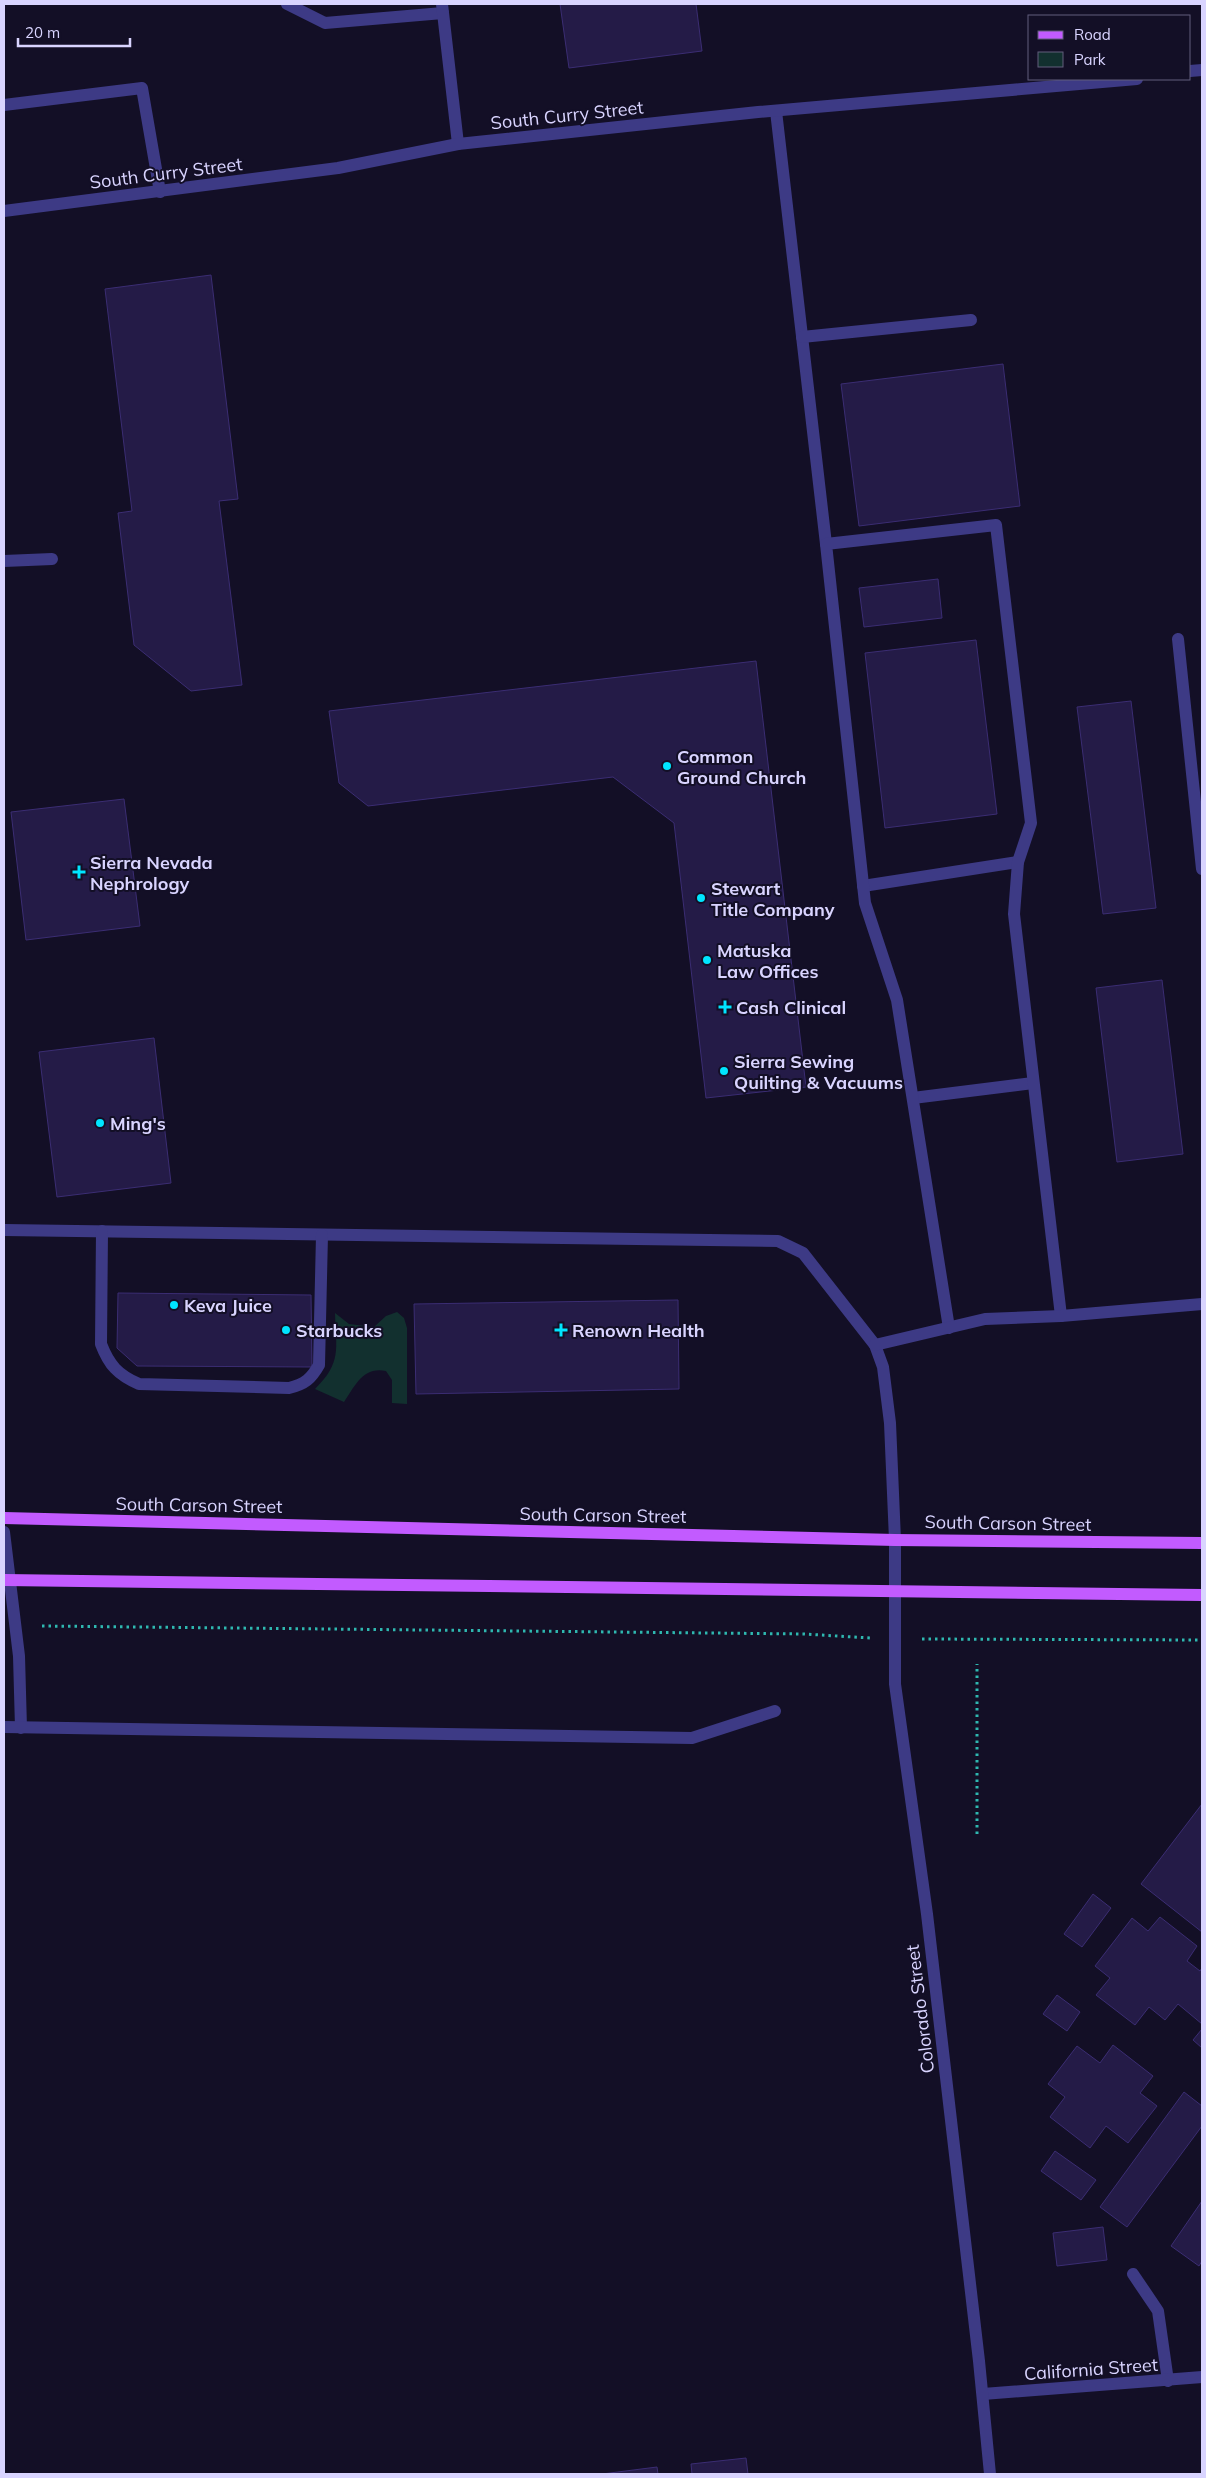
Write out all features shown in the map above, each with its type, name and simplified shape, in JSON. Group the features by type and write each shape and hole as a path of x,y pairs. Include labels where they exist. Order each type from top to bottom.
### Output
{"main road":[{"name":"South Carson Street","path":"4,1518 894,1540 1202,1543"},
{"path":"7,1580 1202,1595"}],"street":[{"path":"287,4 325,23 442,8 458,144"},
{"name":"South Curry Street","path":"4,211 338,168 458,144 776,111 1126,80"},
{"path":"4,105 142,88 160,192"},
{"path":"776,111 863,886 866,903 897,1000 949,1328"},
{"path":"802,337 971,320"},
{"path":"826,544 996,525 1030,823 1018,862 1014,914 1061,1316"},
{"path":"4,561 52,559"},
{"path":"1178,639 1202,868"},
{"path":"863,886 1018,862"},
{"path":"913,1098 1034,1083"},
{"name":"Colorado Street","path":"4,1230 778,1241 803,1252 875,1345 883,1367 890,1423 897,1639 895,1684 927,1914 990,2474"},
{"path":"102,1231 101,1344 106,1358 114,1370 124,1378 139,1384 280,1388 302,1385 311,1378 319,1365 322,1235"},
{"path":"875,1345 984,1319 1061,1316 1202,1304"},
{"path":"4,1532 7,1580 16,1625 21,1728"},
{"path":"4,1727 692,1738 775,1711"},
{"path":"1133,2274 1158,2311 1168,2381"},
{"name":"California Street","path":"982,2394 1202,2377"}],"path":[{"path":"16,1625 804,1634 897,1639 1202,1640"},
{"path":"977,1664 977,1834"}],"green space":[{"path":"397,1312 404,1318 407,1328 407,1404 392,1403 392,1380 386,1371 371,1371 366,1374 356,1384 344,1402 315,1389 330,1371 336,1355 335,1313 349,1324 374,1327 386,1316"}],"building":[{"path":"560,4 696,4 702,51 569,68"},
{"path":"211,275 238,499 219,501 242,685 191,691 134,645 118,513 132,511 105,289"},
{"path":"1003,364 1020,506 859,526 841,384"},
{"path":"938,579 942,618 864,627 859,588"},
{"path":"976,640 997,814 885,828 865,653"},
{"path":"756,661 806,1087 706,1098 674,823 613,777 368,806 339,783 329,711"},
{"path":"1131,701 1156,908 1103,914 1077,707"},
{"path":"124,799 140,926 26,940 11,812"},
{"path":"1162,980 1183,1154 1117,1162 1096,988"},
{"path":"154,1038 171,1183 57,1197 39,1052"},
{"path":"118,1293 311,1295 312,1367 137,1366 117,1348"},
{"path":"678,1300 679,1389 416,1394 414,1304"},
{"path":"1202,1804 1202,1932 1141,1884"},
{"path":"1093,1894 1111,1908 1082,1947 1064,1934"},
{"path":"1160,1917 1197,1946 1187,1961 1200,1971 1202,1968 1202,2024 1178,2004 1165,2020 1149,2007 1135,2025 1096,1995 1110,1978 1095,1966 1132,1918 1148,1931"},
{"path":"1057,1995 1080,2012 1067,2031 1043,2014"},
{"path":"1202,2029 1202,2048 1193,2040"},
{"path":"1113,2045 1153,2076 1140,2093 1157,2106 1128,2143 1106,2126 1090,2148 1050,2117 1065,2097 1048,2084 1077,2046 1100,2063"},
{"path":"1184,2092 1202,2106 1202,2126 1127,2227 1100,2207"},
{"path":"1055,2151 1096,2180 1081,2200 1041,2171"},
{"path":"1202,2201 1202,2261 1199,2266 1171,2246"},
{"path":"1103,2227 1107,2260 1057,2266 1053,2233"},
{"path":"746,2458 748,2474 692,2474 691,2464"},
{"path":"657,2467 658,2474 602,2474"}],"place":[{"name":"Common Ground Church","path":"667,766"},
{"name":"Sierra Nevada Nephrology","path":"79,872"},
{"name":"Stewart Title Company","path":"701,898"},
{"name":"Matuska Law Offices","path":"707,960"},
{"name":"Cash Clinical","path":"725,1007"},
{"name":"Sierra Sewing Quilting & Vacuums","path":"724,1071"},
{"name":"Ming's","path":"100,1123"},
{"name":"Keva Juice","path":"174,1305"},
{"name":"Starbucks","path":"286,1330"},
{"name":"Renown Health","path":"561,1330"}]}
